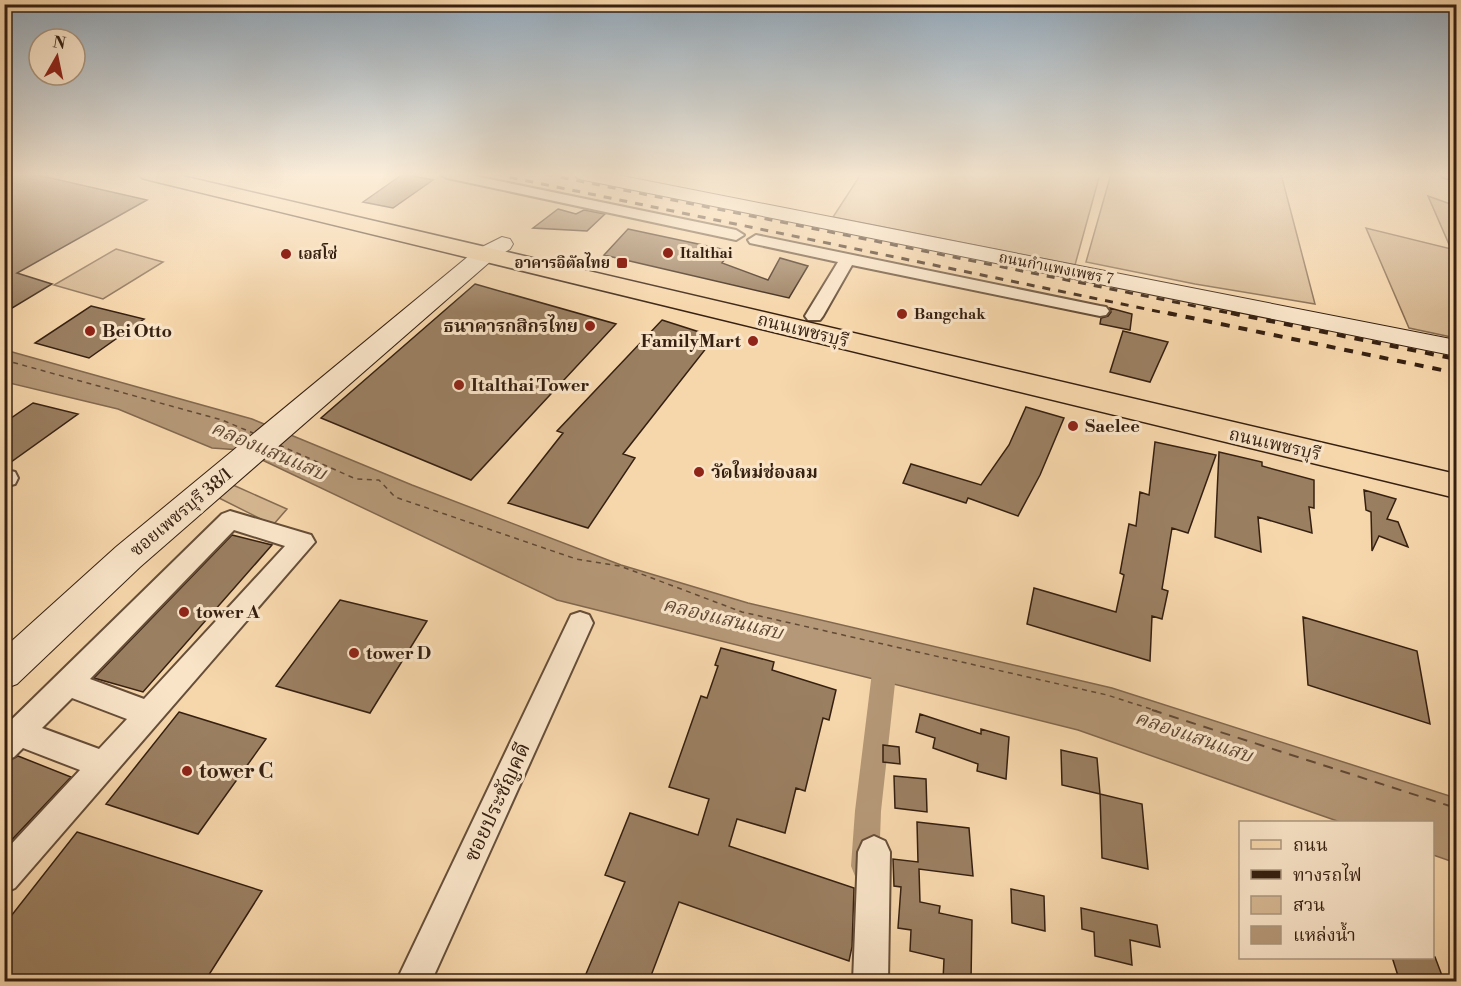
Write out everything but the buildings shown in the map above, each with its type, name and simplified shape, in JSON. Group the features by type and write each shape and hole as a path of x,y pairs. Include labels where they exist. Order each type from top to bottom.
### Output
{"main road":[{"name":"ถนนเพชรบุรี","path":"360,220 1456,468"},
{"name":"ถนนเพชรบุรี","path":"378,220 493,249"},
{"name":"ถนนเพชรบุรี","path":"821,323 1456,486"}],"street":[{"path":"665,220 736,235"},
{"name":"ถนนกำแพงเพชร 7","path":"815,220 1456,348"},
{"path":"756,240 1100,311"},
{"name":"ซอยเพชรบุรี 38/1","path":"4,672 128,557 294,414 493,249"},
{"path":"821,323 848,260"},
{"path":"4,877 303,542 230,520 11,740"},
{"name":"ซอยประชัญคดี","path":"413,981 580,623"},
{"path":"68,684 149,714"},
{"path":"11,740 104,765"},
{"path":"870,981 874,852"}],"green space":[{"path":"848,220 1087,220 1075,265"},
{"path":"1098,220 1293,220 1315,304 1195,284 1086,262"},
{"path":"1438,220 1456,220 1456,338 1409,328 1366,228 1451,249"},
{"path":"116,249 163,262 103,299 54,285"},
{"path":"233,485 287,509 273,525 219,498"}],"water":[{"name":"คลองแสนแสบ","path":"5,350 252,419 412,485 621,565 748,603 1112,688 1456,798 1456,863 1434,855 1434,821 1337,821 1078,730 557,600 241,450 212,448 118,409 5,382"}],"waterway":[{"path":"865,866 868,811 886,656"}],"ferry route":[{"path":"4,360 222,420 253,433"},
{"path":"279,445 356,479 379,480 395,497 576,559 620,566 742,612 1107,695 1157,711"},
{"path":"1152,710 1456,808"}],"railway":[{"path":"716,220 1175,315"},
{"path":"771,220 1239,315"},
{"path":"1168,313 1456,373"},
{"path":"1231,313 1456,359"}],"place":[{"name":"Italthai","path":"668,253"},
{"name":"เอสโซ่","path":"286,254"},
{"name":"อาคารอิตัลไทย","path":"622,263"},
{"name":"Bangchak","path":"902,314"},
{"name":"ธนาคารกสิกรไทย","path":"590,326"},
{"name":"Bei Otto","path":"90,331"},
{"name":"FamilyMart","path":"753,341"},
{"name":"Italthai Tower","path":"459,385"},
{"name":"Saelee","path":"1073,426"},
{"name":"วัดใหม่ช่องลม","path":"699,472"},
{"name":"tower A","path":"184,612"},
{"name":"tower D","path":"354,653"},
{"name":"tower C","path":"187,771"}]}
